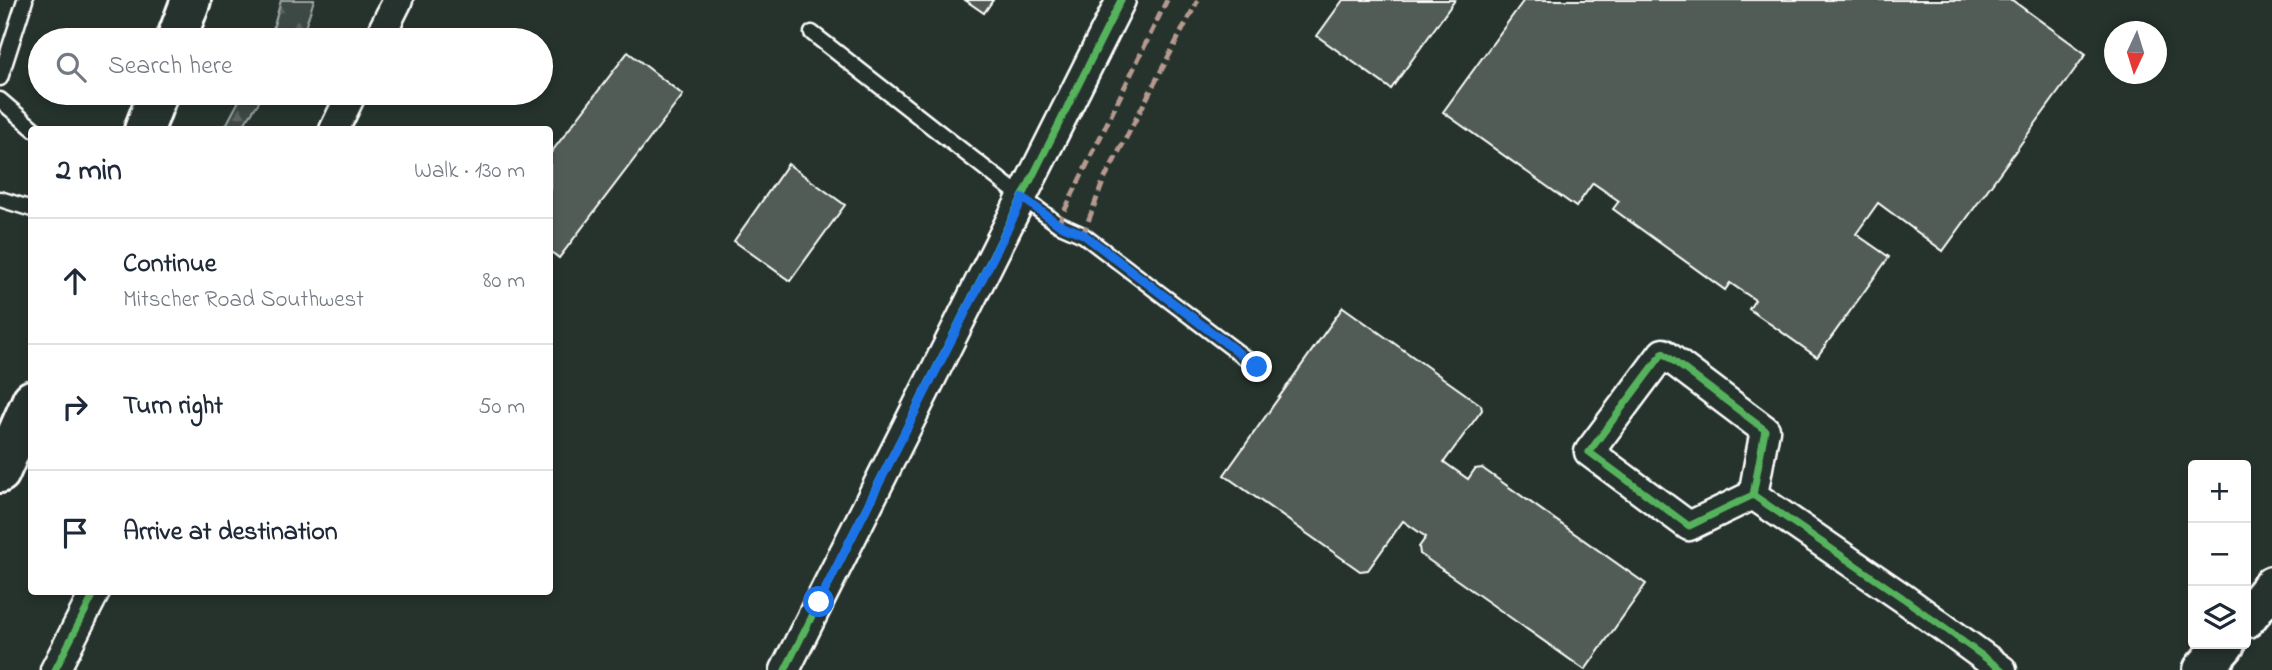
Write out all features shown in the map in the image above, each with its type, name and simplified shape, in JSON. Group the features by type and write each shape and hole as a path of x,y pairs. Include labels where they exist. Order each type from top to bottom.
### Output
{"main road":[{"path":"180,28 191,0"},
{"path":"146,126 153,105"},
{"path":"0,473 28,409"},
{"path":"2251,612 2272,586"},
{"path":"2203,670 2221,649"}],"street":[{"path":"384,28 398,0"},
{"path":"788,669 1121,0"},
{"path":"336,126 346,105"},
{"path":"1662,353 1765,430 1753,495 1689,526 1589,452 1662,353"},
{"path":"1753,495 2002,670"},
{"path":"55,670 94,595"}],"lane":[{"path":"0,78 25,0"},
{"path":"811,33 1023,198 1058,224 1083,234 1257,367"},
{"path":"0,100 30,126"},
{"path":"0,200 28,208"}],"green space":[{"path":"281,0 314,0 305,28 273,28"},
{"path":"237,105 257,105 243,126 226,126"}],"building":[{"path":"965,0 993,0 984,13"},
{"path":"1343,0 1455,0 1391,89 1317,36"},
{"path":"1524,0 2012,0 2086,54 1943,251 1878,203 1856,234 1889,257 1817,357 1749,309 1755,300 1730,283 1725,290 1613,209 1619,201 1593,183 1576,207 1443,112"},
{"path":"628,52 683,95 559,258 553,253 553,150"},
{"path":"788,164 845,205 790,281 734,241"},
{"path":"1343,307 1481,405 1482,410 1444,462 1468,479 1475,469 1482,468 1646,584 1585,670 1420,554 1419,547 1426,537 1403,521 1368,570 1360,571 1224,475"}],"marked path":[{"path":"1058,224 1167,0"},
{"path":"1083,235 1103,182 1198,0"}],"cycle path":[{"path":"785,670 1121,0"},
{"path":"1663,353 1765,430 1753,495 1689,526 1589,452 1663,353"},
{"path":"1753,495 2002,670"},
{"path":"55,670 93,595"}],"route":[{"path":"819,602 1023,198 1058,224 1083,234 1257,367"}]}
